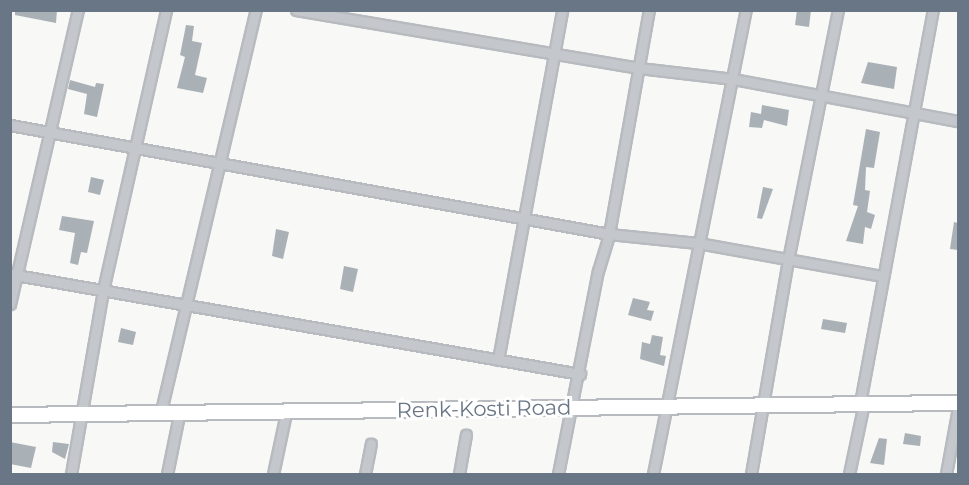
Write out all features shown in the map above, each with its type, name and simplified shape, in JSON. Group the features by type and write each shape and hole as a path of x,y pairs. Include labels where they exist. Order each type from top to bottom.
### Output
{"main road":[{"name":"Renk-Kosti Road","path":"10,415 179,415 574,407 958,403"}],"street":[{"path":"10,304 14,275 78,10"},
{"path":"71,474 83,416 102,291 166,10"},
{"path":"160,415 256,10"},
{"path":"296,10 639,68 733,79 958,121"},
{"path":"498,360 556,54 562,10"},
{"path":"558,474 574,407 577,374 580,374 598,271 609,234 649,10"},
{"path":"653,474 746,10"},
{"path":"751,474 788,260 838,10"},
{"path":"849,474 881,276 933,10"},
{"path":"10,125 609,234 698,243 881,276"},
{"path":"14,275 580,374"},
{"path":"946,474 958,408"},
{"path":"284,474 273,474 286,413"},
{"path":"167,474 179,415"},
{"path":"459,474 466,435"},
{"path":"365,474 371,444"}],"building":[{"path":"15,10 57,10 56,23 15,15"},
{"path":"797,10 811,10 809,27 795,25"},
{"path":"186,25 194,26 192,41 202,43 195,75 207,78 203,93 177,88 185,57 180,55"},
{"path":"868,62 897,67 894,89 861,83"},
{"path":"70,80 95,87 96,83 104,84 97,117 84,114 87,94 68,89"},
{"path":"762,105 789,110 787,126 764,120 762,128 749,127 751,112 761,114"},
{"path":"866,129 880,132 874,168 866,167 865,190 870,191 867,212 875,215 871,229 865,227 863,244 846,241 858,206 853,205"},
{"path":"91,177 104,180 100,195 88,192"},
{"path":"763,187 773,189 762,219 757,218"},
{"path":"62,216 94,221 87,253 81,252 78,265 70,263 75,233 59,230"},
{"path":"954,222 958,223 958,250 950,249"},
{"path":"276,229 289,232 283,259 272,256"},
{"path":"344,266 358,269 353,292 340,289"},
{"path":"633,298 650,302 647,310 654,311 651,321 628,315"},
{"path":"823,319 847,323 845,333 821,329"},
{"path":"121,328 136,332 133,345 118,342"},
{"path":"652,335 663,337 660,355 666,356 664,366 640,359 642,342 650,344"},
{"path":"905,433 921,436 920,446 903,444"},
{"path":"879,438 887,439 884,465 870,463"},
{"path":"10,442 36,447 31,468 10,464"},
{"path":"53,442 69,444 65,459 52,452"}]}
